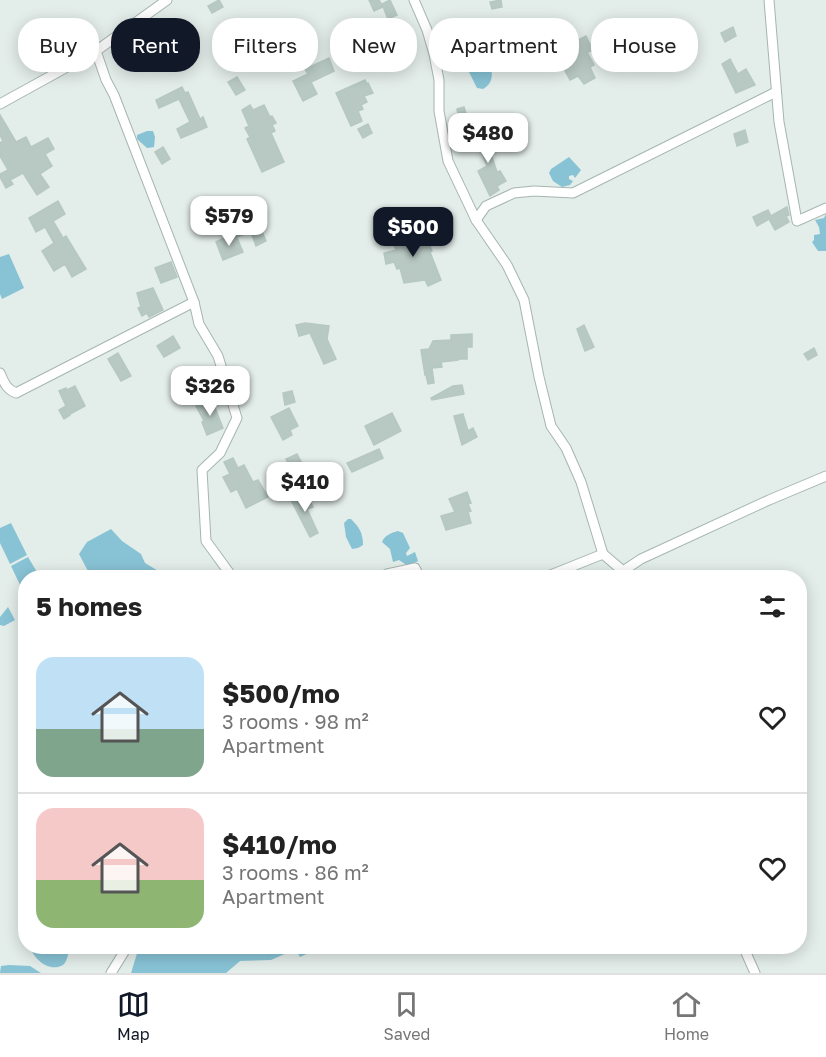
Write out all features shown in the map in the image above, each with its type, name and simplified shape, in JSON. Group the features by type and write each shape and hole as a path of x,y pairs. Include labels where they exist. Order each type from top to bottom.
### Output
{"street":[{"path":"99,49 167,0"},
{"path":"414,0 434,54 439,80 439,111 448,161 476,220 507,265 524,300 551,426 566,448 581,482 603,554 619,570"},
{"path":"769,0 779,122 796,221 826,208"},
{"path":"99,59 175,249 194,302 199,324 218,356 237,418 220,453 202,470 206,541 227,570"},
{"path":"0,104 58,72"},
{"path":"476,220 486,206 514,194 534,191 573,193 776,92"},
{"path":"0,373 10,391 16,393 194,302"},
{"path":"628,570 641,559 826,476"},
{"path":"563,570 603,554"},
{"path":"111,973 123,954"},
{"path":"746,954 755,973"}],"water":[{"path":"469,72 492,72 490,82 486,87 477,88"},
{"path":"153,131 154,147 147,148 137,139 137,135"},
{"path":"569,157 581,170 575,178 573,175 569,176 569,179 573,181 570,185 562,187 553,181 549,173 551,169"},
{"path":"826,214 826,251 818,251 812,242 814,235 820,234 815,220 824,218"},
{"path":"9,254 24,288 2,299 0,257"},
{"path":"348,519 354,522 361,534 363,545 358,548 352,549 346,537 344,523"},
{"path":"11,523 27,555 10,564 0,543 0,528"},
{"path":"111,529 122,541 141,554 145,563 157,570 87,570 79,554 87,542"},
{"path":"398,531 403,533 410,548 406,553 407,556 415,552 418,561 408,566 399,560 393,562 390,549 382,542 387,536"},
{"path":"28,557 36,570 18,570 18,581 11,566"},
{"path":"8,607 15,620 4,626 0,625 0,617"},
{"path":"34,954 68,954 65,963 58,967 47,966"},
{"path":"137,954 285,954 271,960 240,961 226,973 131,973"},
{"path":"1,966 30,966 41,973 0,973"}],"building":[{"path":"219,0 223,7 212,13 208,6"},
{"path":"369,0 379,0 383,7 374,11"},
{"path":"390,0 397,15 388,18 382,4"},
{"path":"501,0 502,7 492,9 490,2"},
{"path":"733,27 736,36 725,42 721,33"},
{"path":"586,36 591,47 591,51 587,52 591,59 591,72 595,78 584,84 578,76 570,80 566,72 579,72 579,40"},
{"path":"329,58 330,72 332,72 311,82 317,94 303,101 293,81 308,74 307,72 318,72 318,63"},
{"path":"730,59 738,74 746,69 755,85 736,93 722,64"},
{"path":"237,77 245,90 236,95 228,82"},
{"path":"365,80 373,93 364,96 367,102 361,105 363,109 358,111 362,121 351,126 336,93"},
{"path":"182,87 185,93 188,92 200,119 203,117 207,127 181,138 177,129 190,122 179,99 159,108 156,100"},
{"path":"250,105 253,110 264,105 270,117 272,116 276,123 272,125 275,131 271,133 284,162 262,172 247,139 250,137 245,128 249,126 242,110"},
{"path":"464,107 467,117 459,119 457,109"},
{"path":"0,115 16,142 26,137 31,147 48,138 54,149 45,154 52,166 40,174 49,187 37,195 23,173 10,180 13,184 6,188 0,177 0,174 8,170 0,156 0,143 3,141 0,135"},
{"path":"368,124 372,133 363,138 358,129"},
{"path":"481,124 497,172 500,171 506,181 497,186 499,190 490,196 478,171 487,166 472,128"},
{"path":"745,130 748,142 737,146 734,134"},
{"path":"163,147 170,159 162,164 155,152"},
{"path":"58,201 65,214 53,221 63,238 66,236 86,269 72,277 65,264 54,271 42,251 54,243 45,227 36,232 29,218"},
{"path":"254,206 261,235 263,234 266,241 256,246 251,232 237,237 229,211"},
{"path":"787,207 789,215 786,216 789,222 775,230 769,219 757,226 753,217 768,210 771,216"},
{"path":"414,227 419,246 428,242 441,280 428,286 425,280 404,283 400,268 397,269 394,262 386,264 384,253 396,250 390,235"},
{"path":"235,233 243,252 223,260 216,242"},
{"path":"171,262 177,277 161,283 155,268"},
{"path":"153,288 163,310 149,317 147,313 142,316 138,308 141,307 137,293"},
{"path":"305,323 329,326 327,339 336,359 324,364 310,333 299,336 296,325"},
{"path":"584,325 594,347 585,351 577,329"},
{"path":"472,334 472,347 467,347 467,359 441,362 442,367 432,368 434,383 428,384 421,350 429,349 433,341 451,340 451,335"},
{"path":"173,336 180,348 164,357 157,346"},
{"path":"814,348 817,355 808,360 804,354"},
{"path":"118,353 131,376 121,381 108,359"},
{"path":"198,367 205,378 194,385 187,374"},
{"path":"462,385 464,394 432,400 431,398 453,386"},
{"path":"75,386 85,406 64,419 59,410 66,406 59,391"},
{"path":"292,391 295,402 285,405 283,393"},
{"path":"211,398 223,428 207,435 202,422 204,421 196,406"},
{"path":"289,408 298,426 290,430 292,435 283,440 271,417"},
{"path":"392,413 401,431 374,445 365,426"},
{"path":"463,414 468,431 473,428 477,437 462,445 454,416"},
{"path":"379,449 383,458 352,472 347,463"},
{"path":"297,454 303,465 292,470 286,459"},
{"path":"233,458 238,468 244,465 253,482 258,480 268,497 246,508 237,489 231,492 223,477 230,474 224,462"},
{"path":"467,492 471,503 468,504 471,511 468,512 471,523 446,530 441,516 455,512 449,499"},
{"path":"306,493 313,507 307,509 318,533 310,537 291,500"}]}
